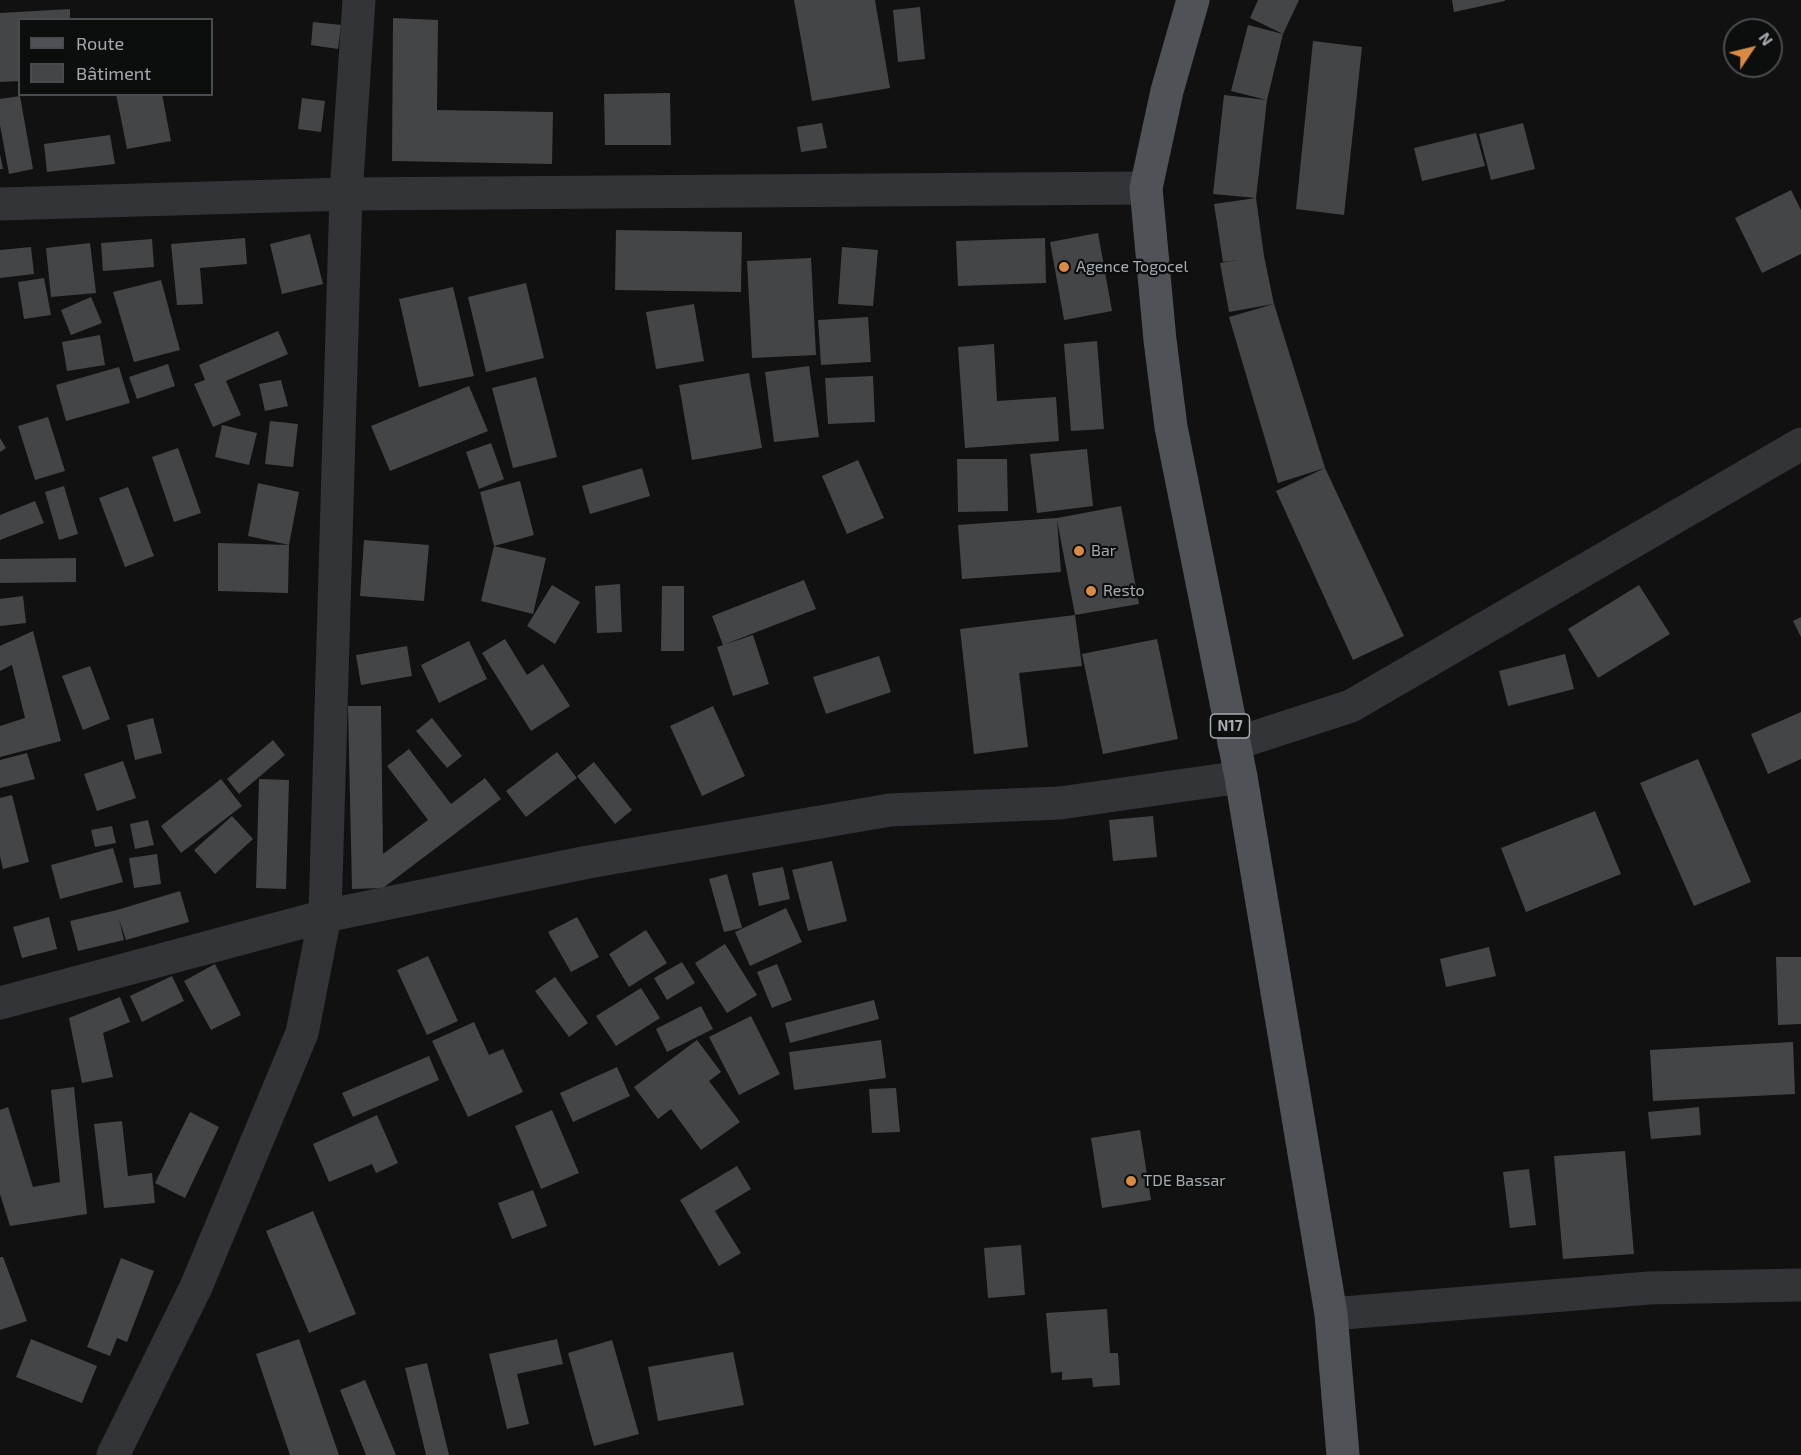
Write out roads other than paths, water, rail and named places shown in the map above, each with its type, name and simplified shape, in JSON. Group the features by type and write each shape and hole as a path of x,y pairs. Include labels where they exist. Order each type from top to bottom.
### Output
{"main road":[{"name":"N17","path":"1192,0 1167,91 1146,188 1160,340 1171,427 1241,777 1331,1314 1342,1455"}],"street":[{"path":"113,1455 196,1287 302,1033 325,916 346,194 359,0"},
{"path":"0,204 346,194 1146,188"},
{"path":"1234,744 1351,706 1801,444"},
{"path":"0,1003 325,916 588,862 890,810 1060,802 1241,777"},
{"path":"1331,1314 1649,1288 1801,1285"}],"place":[{"name":"Agence Togocel","path":"1064,267"},
{"name":"Bar","path":"1079,551"},
{"name":"Resto","path":"1091,591"},
{"name":"TDE Bassar","path":"1131,1181"}]}
